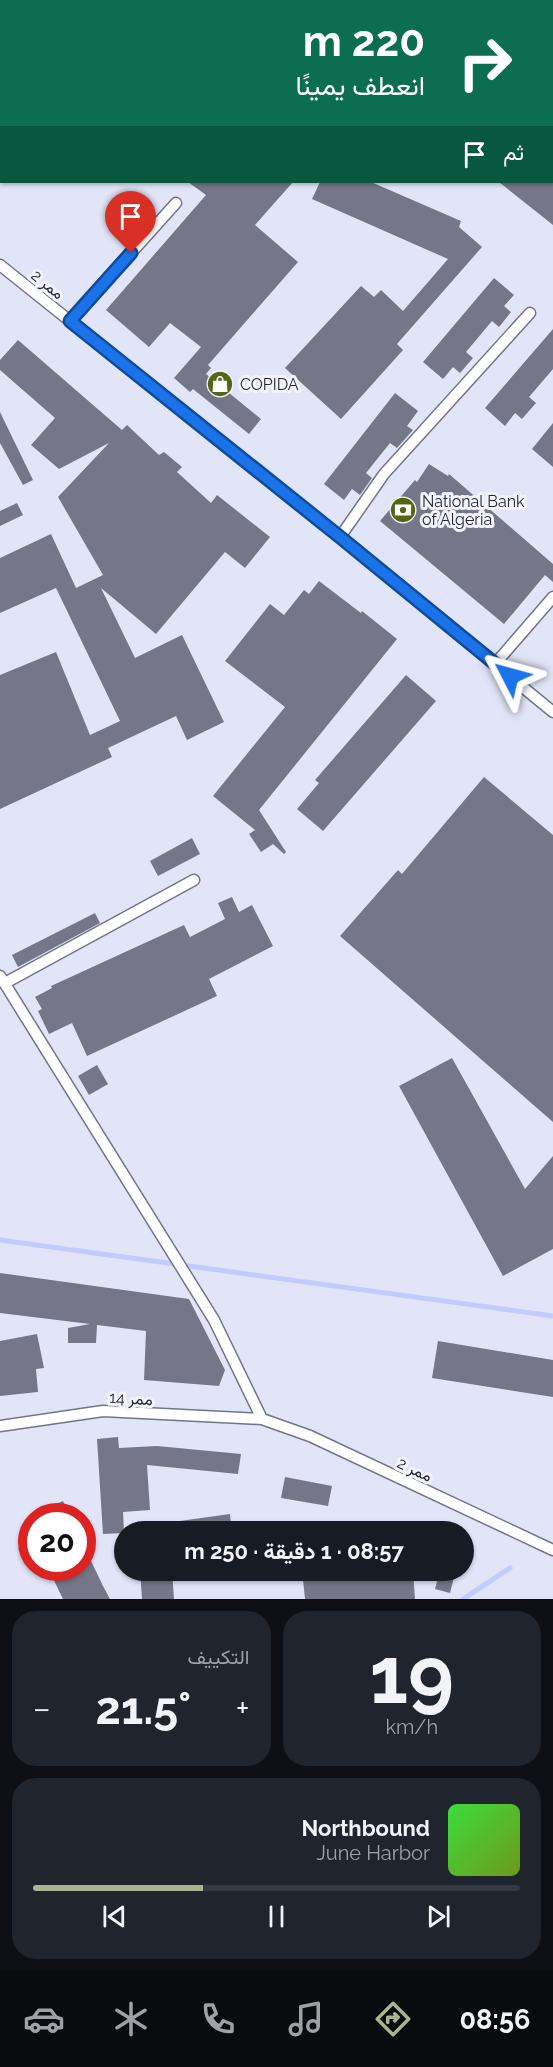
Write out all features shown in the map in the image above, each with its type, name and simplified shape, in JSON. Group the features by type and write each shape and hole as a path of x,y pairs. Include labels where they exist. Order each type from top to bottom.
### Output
{"lane":[{"path":"70,321 176,203"},
{"name":"ممر 2","path":"0,265 340,537 553,712"},
{"path":"340,537 384,474 530,313"},
{"path":"495,664 553,597"},
{"path":"194,880 2,980 214,1320 262,1419"},
{"name":"ممر 14","path":"0,1426 103,1411 262,1419"},
{"name":"ممر 2","path":"262,1419 310,1436 553,1550"}],"building":[{"path":"189,183 292,183 255,225 298,262 208,365 211,368 206,374 261,419 249,434 193,389 190,392 174,378 201,347 170,323 149,347 106,310 206,195"},
{"path":"320,183 373,183 461,221 459,227 482,247 397,344 403,350 341,419 285,368 361,286 374,297 381,290 403,311 448,259 312,199"},
{"path":"500,183 553,183 553,225"},
{"path":"494,278 514,295 504,306 511,312 499,327 492,321 466,352 473,358 460,373 453,367 443,379 423,362"},
{"path":"553,329 553,369 529,397 536,403 522,419 515,413 505,426 485,408"},
{"path":"18,340 122,430 127,425 159,455 164,452 182,467 177,472 211,503 217,495 270,537 245,568 225,552 156,634 101,588 135,658 182,635 224,722 187,740 176,716 108,748 112,757 0,809 0,675 56,652 90,735 120,721 56,588 0,613 0,558 51,534 76,588 103,575 58,497 109,443 59,469 31,445 55,418 0,370 0,360"},
{"path":"395,393 418,411 407,426 413,430 397,448 390,443 366,473 372,478 360,495 352,489 344,500 324,484"},
{"path":"0,412 33,480 23,485 0,443"},
{"path":"553,423 553,467 532,449"},
{"path":"429,464 448,476 449,474 553,564 553,582 545,575 504,624 380,521 415,480 417,482"},
{"path":"17,503 23,515 0,526 0,511"},
{"path":"319,581 397,639 259,810 286,852 284,854 273,844 261,852 249,834 255,830 213,796 285,707 225,661 270,604 284,615 304,590 309,594"},
{"path":"406,675 436,701 323,831 297,809 319,783 315,780"},
{"path":"484,777 553,835 553,1122 340,936 398,870 402,874"},
{"path":"192,838 200,854 158,876 150,861"},
{"path":"232,897 239,912 252,905 273,946 209,979 217,996 87,1056 72,1023 49,1034 38,1011 42,1009 35,997 52,988 51,986 184,925 190,937 225,919 218,903"},
{"path":"95,913 100,923 18,967 12,955"},
{"path":"452,1058 525,1189 553,1156 553,1249 503,1276 399,1086"},
{"path":"97,1065 108,1084 89,1095 78,1076"},
{"path":"0,1273 189,1299 225,1370 219,1386 144,1380 146,1331 97,1325 96,1343 68,1343 68,1328 90,1324 0,1313"},
{"path":"37,1334 44,1368 36,1369 38,1392 0,1396 0,1341"},
{"path":"438,1341 553,1360 553,1397 432,1378"},
{"path":"118,1437 119,1448 157,1446 241,1454 238,1474 147,1465 150,1510 123,1512 123,1521 114,1521 114,1533 103,1534 97,1439"},
{"path":"285,1477 332,1486 328,1506 281,1498"},
{"path":"230,1514 231,1521 179,1521"},
{"path":"96,1571 110,1599 63,1599 54,1581 96,1581"},
{"path":"141,1581 173,1581 174,1599 142,1599"},
{"path":"303,1581 414,1581 415,1599 305,1599"},
{"path":"437,1581 453,1581 450,1593 435,1589"}],"waterway":[{"path":"0,1240 553,1316"},
{"path":"463,1599 510,1568"}],"place":[{"name":"COPIDA","path":"220,384"},
{"name":"National Bank of Algeria","path":"403,510"}],"route":[{"path":"131,253 70,321 510,676"}]}
